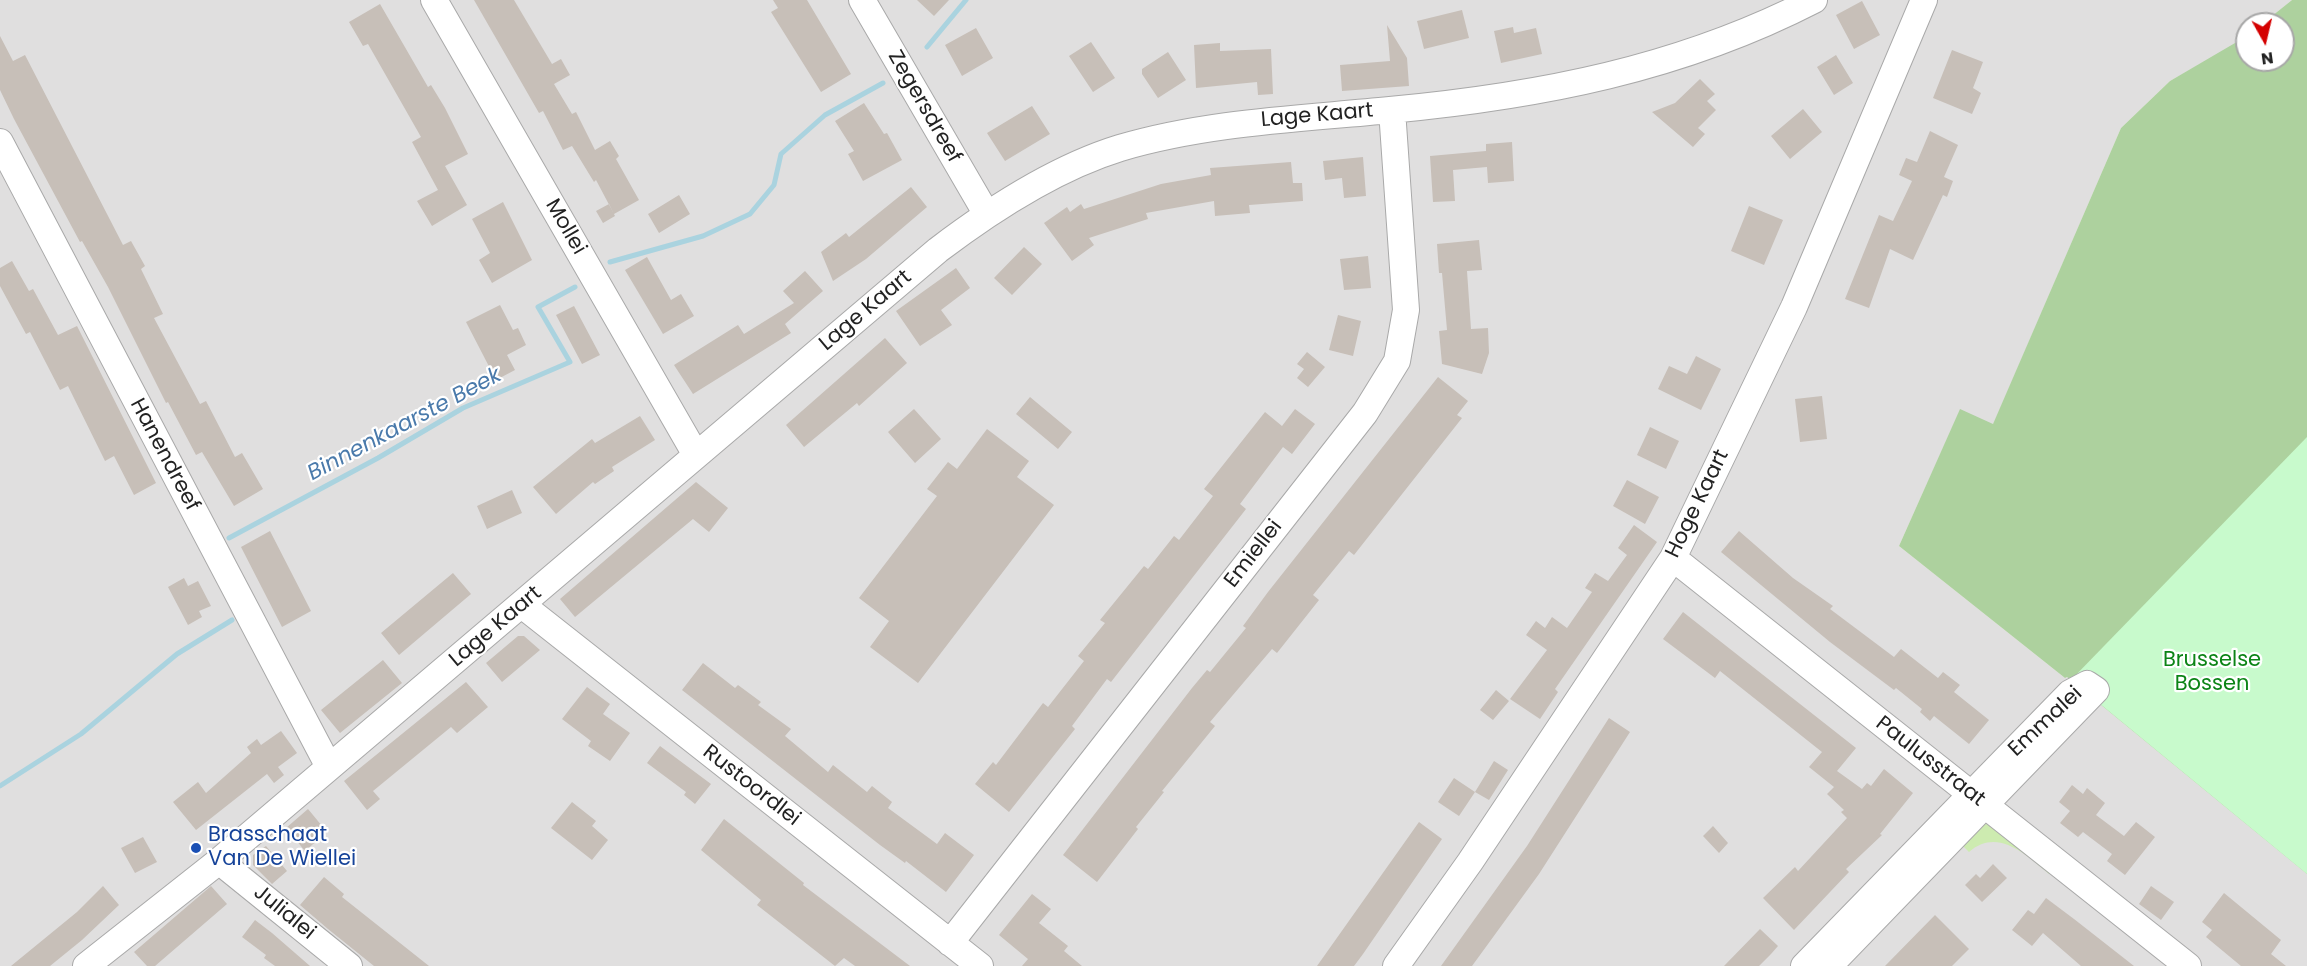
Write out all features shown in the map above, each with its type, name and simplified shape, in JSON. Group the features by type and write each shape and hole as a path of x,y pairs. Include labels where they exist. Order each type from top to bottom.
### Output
{"street":[{"name":"Mollei","path":"434,0 696,455"},
{"name":"Zegersdreef","path":"862,0 986,213"},
{"name":"Lage Kaart","path":"86,966 219,861 696,455 986,213 1081,163 1120,148 1188,132 1264,120 1392,110 1538,90 1622,74 1719,43 1814,0"},
{"name":"Hoge Kaart","path":"1396,966 1470,862 1673,558 1794,307 1924,0"},
{"name":"Emiellei","path":"950,943 1365,413 1396,362 1406,310 1392,110"},
{"name":"Hanendreef","path":"0,142 328,767"},
{"name":"Paulusstraat","path":"1673,558 2188,966"},
{"name":"Rustoordlei","path":"522,605 980,966"},
{"name":"Emmalei","path":"1804,966 1978,800 2096,690 2087,684 2070,693 1978,800 1830,966"},
{"name":"Julialei","path":"219,861 349,966"}],"shaded area":[{"path":"0,0 2292,0 2277,12 2235,12 2235,44 2170,81 2121,128 1993,425 1960,410 1899,546 2065,678 2067,677 2307,874 2307,966 0,966"}],"green space":[{"path":"2292,0 2307,0 2307,874 2067,677 2065,678 1899,546 1960,409 1993,424 2121,128 2170,81 2235,43 2235,72 2295,72 2295,12 2277,12"},
{"name":"Brusselse Bossen","path":"2307,437 2307,874 2071,680"},
{"path":"1989,824 2052,870 2049,874 2011,846 1990,842 1969,852 1958,841 1979,825"}],"building":[{"path":"474,0 514,0 552,64 561,59 570,75 554,84 572,114 576,112 595,150 610,141 619,156 616,159 639,200 614,214 596,180 594,182 572,146 563,150 543,111 539,113"},
{"path":"773,0 807,0 851,74 821,92 771,12 778,8"},
{"path":"917,0 949,0 934,16"},
{"path":"1862,1 1880,35 1854,49 1836,15"},
{"path":"380,4 428,87 431,85 445,108 468,154 445,166 467,205 432,226 417,201 438,190 412,142 421,137 368,44 363,46 349,22"},
{"path":"1462,10 1469,38 1424,49 1417,21"},
{"path":"1387,25 1407,58 1409,86 1342,91 1340,65 1390,61"},
{"path":"1513,27 1514,33 1536,28 1542,54 1501,63 1494,31"},
{"path":"976,28 993,58 962,76 945,45"},
{"path":"0,36 13,61 25,55 123,245 131,241 145,266 141,269 163,314 154,318 200,404 206,401 235,457 242,453 263,489 234,506 202,452 196,455 168,402 166,403 108,287 82,241 80,242 14,119 0,90"},
{"path":"1091,42 1115,78 1093,92 1069,56"},
{"path":"1220,43 1220,51 1271,49 1273,94 1258,95 1257,82 1196,88 1194,45"},
{"path":"1952,50 1983,62 1973,88 1981,93 1972,114 1933,98"},
{"path":"1168,52 1186,80 1158,98 1142,74 1142,69"},
{"path":"1836,55 1853,83 1834,95 1817,67"},
{"path":"1700,79 1715,94 1707,101 1716,110 1698,128 1705,134 1693,147 1652,112 1675,103"},
{"path":"864,103 884,134 887,133 902,160 863,181 848,154 854,151 835,121"},
{"path":"1032,106 1050,134 1005,161 987,133"},
{"path":"1803,109 1822,132 1790,159 1771,136"},
{"path":"1930,131 1958,145 1944,177 1953,181 1947,197 1943,195 1913,260 1890,249 1869,308 1845,299 1879,215 1893,221 1912,181 1899,175 1906,158 1917,162"},
{"path":"1512,142 1514,181 1488,183 1487,167 1453,170 1455,201 1433,202 1430,156 1486,151 1486,144"},
{"path":"1363,157 1366,196 1344,198 1342,178 1325,180 1323,161"},
{"path":"1291,162 1293,183 1302,183 1303,201 1249,205 1250,213 1215,216 1214,201 1146,213 1148,219 1089,238 1094,245 1072,261 1044,223 1067,207 1070,212 1081,204 1084,209 1161,184 1211,175 1210,168"},
{"path":"911,187 927,207 866,259 833,281 821,252 846,233 849,237"},
{"path":"679,195 690,214 659,233 648,214"},
{"path":"503,202 532,260 492,283 479,260 490,253 472,219"},
{"path":"609,204 615,216 603,223 596,211"},
{"path":"1749,206 1783,220 1764,265 1731,251"},
{"path":"1479,240 1482,270 1467,271 1471,329 1488,328 1489,353 1482,374 1442,364 1439,331 1447,330 1437,244"},
{"path":"1024,247 1042,264 1012,295 994,278"},
{"path":"1368,256 1371,288 1344,290 1340,259"},
{"path":"647,257 671,300 681,294 694,316 663,334 625,270"},
{"path":"12,261 29,291 33,289 58,335 77,326 156,483 134,495 114,456 105,461 68,386 60,390 30,332 26,334 0,286 0,268"},
{"path":"956,268 970,288 941,310 952,325 920,346 896,311"},
{"path":"805,271 823,291 785,324 791,333 693,394 674,365 738,325 744,334 794,303 783,291"},
{"path":"500,305 513,330 518,328 526,345 507,355 515,370 496,380 466,322"},
{"path":"574,306 600,355 582,364 556,315"},
{"path":"1338,315 1361,321 1353,356 1329,350"},
{"path":"885,338 907,363 859,406 857,403 804,447 786,425"},
{"path":"1307,352 1325,367 1308,387 1297,378 1304,369 1297,364"},
{"path":"1696,356 1721,369 1701,410 1658,389 1669,366 1687,374"},
{"path":"1438,377 1468,401 1457,415 1462,418 1354,555 1349,551 1313,595 1319,600 1277,653 1272,649 1210,722 1215,726 1162,791 1164,792 1136,827 1138,829 1097,882 1063,855 1192,688 1207,670 1210,672 1246,628 1243,626 1268,592"},
{"path":"1822,396 1827,439 1800,442 1795,399"},
{"path":"1030,397 1072,432 1058,449 1016,414"},
{"path":"914,409 941,439 915,463 888,432"},
{"path":"1295,409 1315,424 1292,454 1283,447 1240,504 1246,509 1111,682 1107,679 1072,726 1075,729 1009,812 975,784 993,762 996,765 1043,703 1048,707 1084,661 1078,656 1105,623 1100,620 1144,566 1148,569 1174,536 1179,540 1213,496 1204,489 1265,412 1282,426"},
{"path":"640,416 655,440 612,467 614,471 595,484 593,482 556,514 533,487 592,439 595,443"},
{"path":"1650,427 1679,441 1666,469 1637,455"},
{"path":"987,429 1029,461 1017,477 1054,505 918,683 870,647 889,621 859,598 937,496 927,489 948,462 957,469"},
{"path":"1627,480 1659,497 1645,524 1613,506"},
{"path":"696,482 728,508 709,532 693,519 575,617 560,599"},
{"path":"512,490 522,513 487,529 477,506"},
{"path":"1634,525 1657,542 1555,689 1558,692 1540,719 1510,699 1547,650 1526,635 1536,621 1545,628 1552,617 1567,628 1592,592 1585,588 1595,573 1608,581 1627,555 1618,548"},
{"path":"270,531 311,611 282,627 241,547"},
{"path":"1739,531 1793,578 1833,606 1830,609 1894,657 1901,649 1938,678 1943,672 1960,685 1954,692 1989,720 1969,744 1934,716 1930,721 1920,712 1922,709 1830,642 1721,552"},
{"path":"453,573 471,594 399,655 381,633"},
{"path":"184,578 188,586 198,581 211,606 199,611 202,617 188,625 168,587"},
{"path":"1683,612 1856,748 1837,771 1862,789 1867,783 1871,786 1884,769 1913,793 1880,834 1882,835 1846,869 1849,872 1794,930 1763,898 1795,867 1798,871 1847,818 1841,812 1844,810 1827,794 1834,787 1809,767 1822,752 1720,671 1715,678 1663,639"},
{"path":"518,636 524,636 540,650 502,682 486,663"},
{"path":"383,660 402,683 340,733 321,710"},
{"path":"703,663 735,688 738,685 761,702 758,705 791,729 785,736 828,772 833,765 867,792 872,786 892,802 888,808 937,844 945,833 974,855 946,892 906,861 905,863 880,845 682,690"},
{"path":"466,682 488,707 457,733 451,727 373,791 380,799 367,810 344,781"},
{"path":"587,687 610,704 603,714 630,733 610,761 588,746 591,741 562,719"},
{"path":"1496,690 1509,701 1493,720 1480,710"},
{"path":"1609,718 1630,732 1539,874 1472,966 1441,966 1527,846"},
{"path":"281,731 297,753 278,767 284,775 274,783 267,774 196,830 173,802 198,782 206,793 251,753 247,747 257,739 261,745"},
{"path":"660,746 711,784 695,804 684,795 686,792 647,763"},
{"path":"1494,761 1508,770 1489,800 1475,792"},
{"path":"1454,778 1475,792 1459,816 1438,802"},
{"path":"2072,785 2083,794 2087,788 2105,803 2096,815 2124,836 2136,822 2155,837 2125,875 2107,861 2112,854 2083,832 2078,837 2060,823 2070,811 2059,802"},
{"path":"572,802 596,821 592,826 608,840 592,860 551,828"},
{"path":"308,809 327,832 305,851 286,828"},
{"path":"724,819 804,883 803,885 910,966 855,966 844,958 835,966 757,905 761,900 701,850"},
{"path":"1419,822 1442,839 1363,954 1354,966 1317,966"},
{"path":"1713,826 1728,843 1719,853 1703,836"},
{"path":"143,837 157,862 135,873 121,848"},
{"path":"266,846 287,871 272,884 253,865 253,855"},
{"path":"1993,864 2007,878 1982,902 1965,885 1976,874 1980,878"},
{"path":"324,877 344,894 342,897 429,966 374,966 328,929 300,905"},
{"path":"103,886 119,905 82,940 50,966 11,966 77,912"},
{"path":"211,886 227,904 155,966 147,966 134,952"},
{"path":"2151,886 2174,902 2161,920 2139,904"},
{"path":"2224,893 2281,940 2271,954 2286,966 2241,966 2206,937 2212,930 2202,922"},
{"path":"1032,894 1051,909 1039,923 1068,946 1064,951 1082,966 1022,966 1028,959 999,935"},
{"path":"2046,898 2134,966 2081,966 2043,933 2032,946 2012,930 2028,910 2034,914"},
{"path":"1935,915 1969,949 1952,966 1885,966"},
{"path":"255,920 310,966 275,966 264,958 266,955 242,937"},
{"path":"1760,929 1778,946 1771,954 1759,966 1724,966"}],"waterway":[{"name":"Binnenkaarste Beek","path":"927,47 966,0"},
{"name":"Binnenkaarste Beek","path":"610,262 703,236 750,214 774,185 781,154 825,115 883,83"},
{"name":"Binnenkaarste Beek","path":"229,538 378,458 463,408 570,362 538,307 575,287"},
{"name":"Binnenkaarste Beek","path":"0,786 81,734 177,654 232,620"}],"place":[{"name":"Brasschaat Van De Wiellei","path":"196,848"}]}
